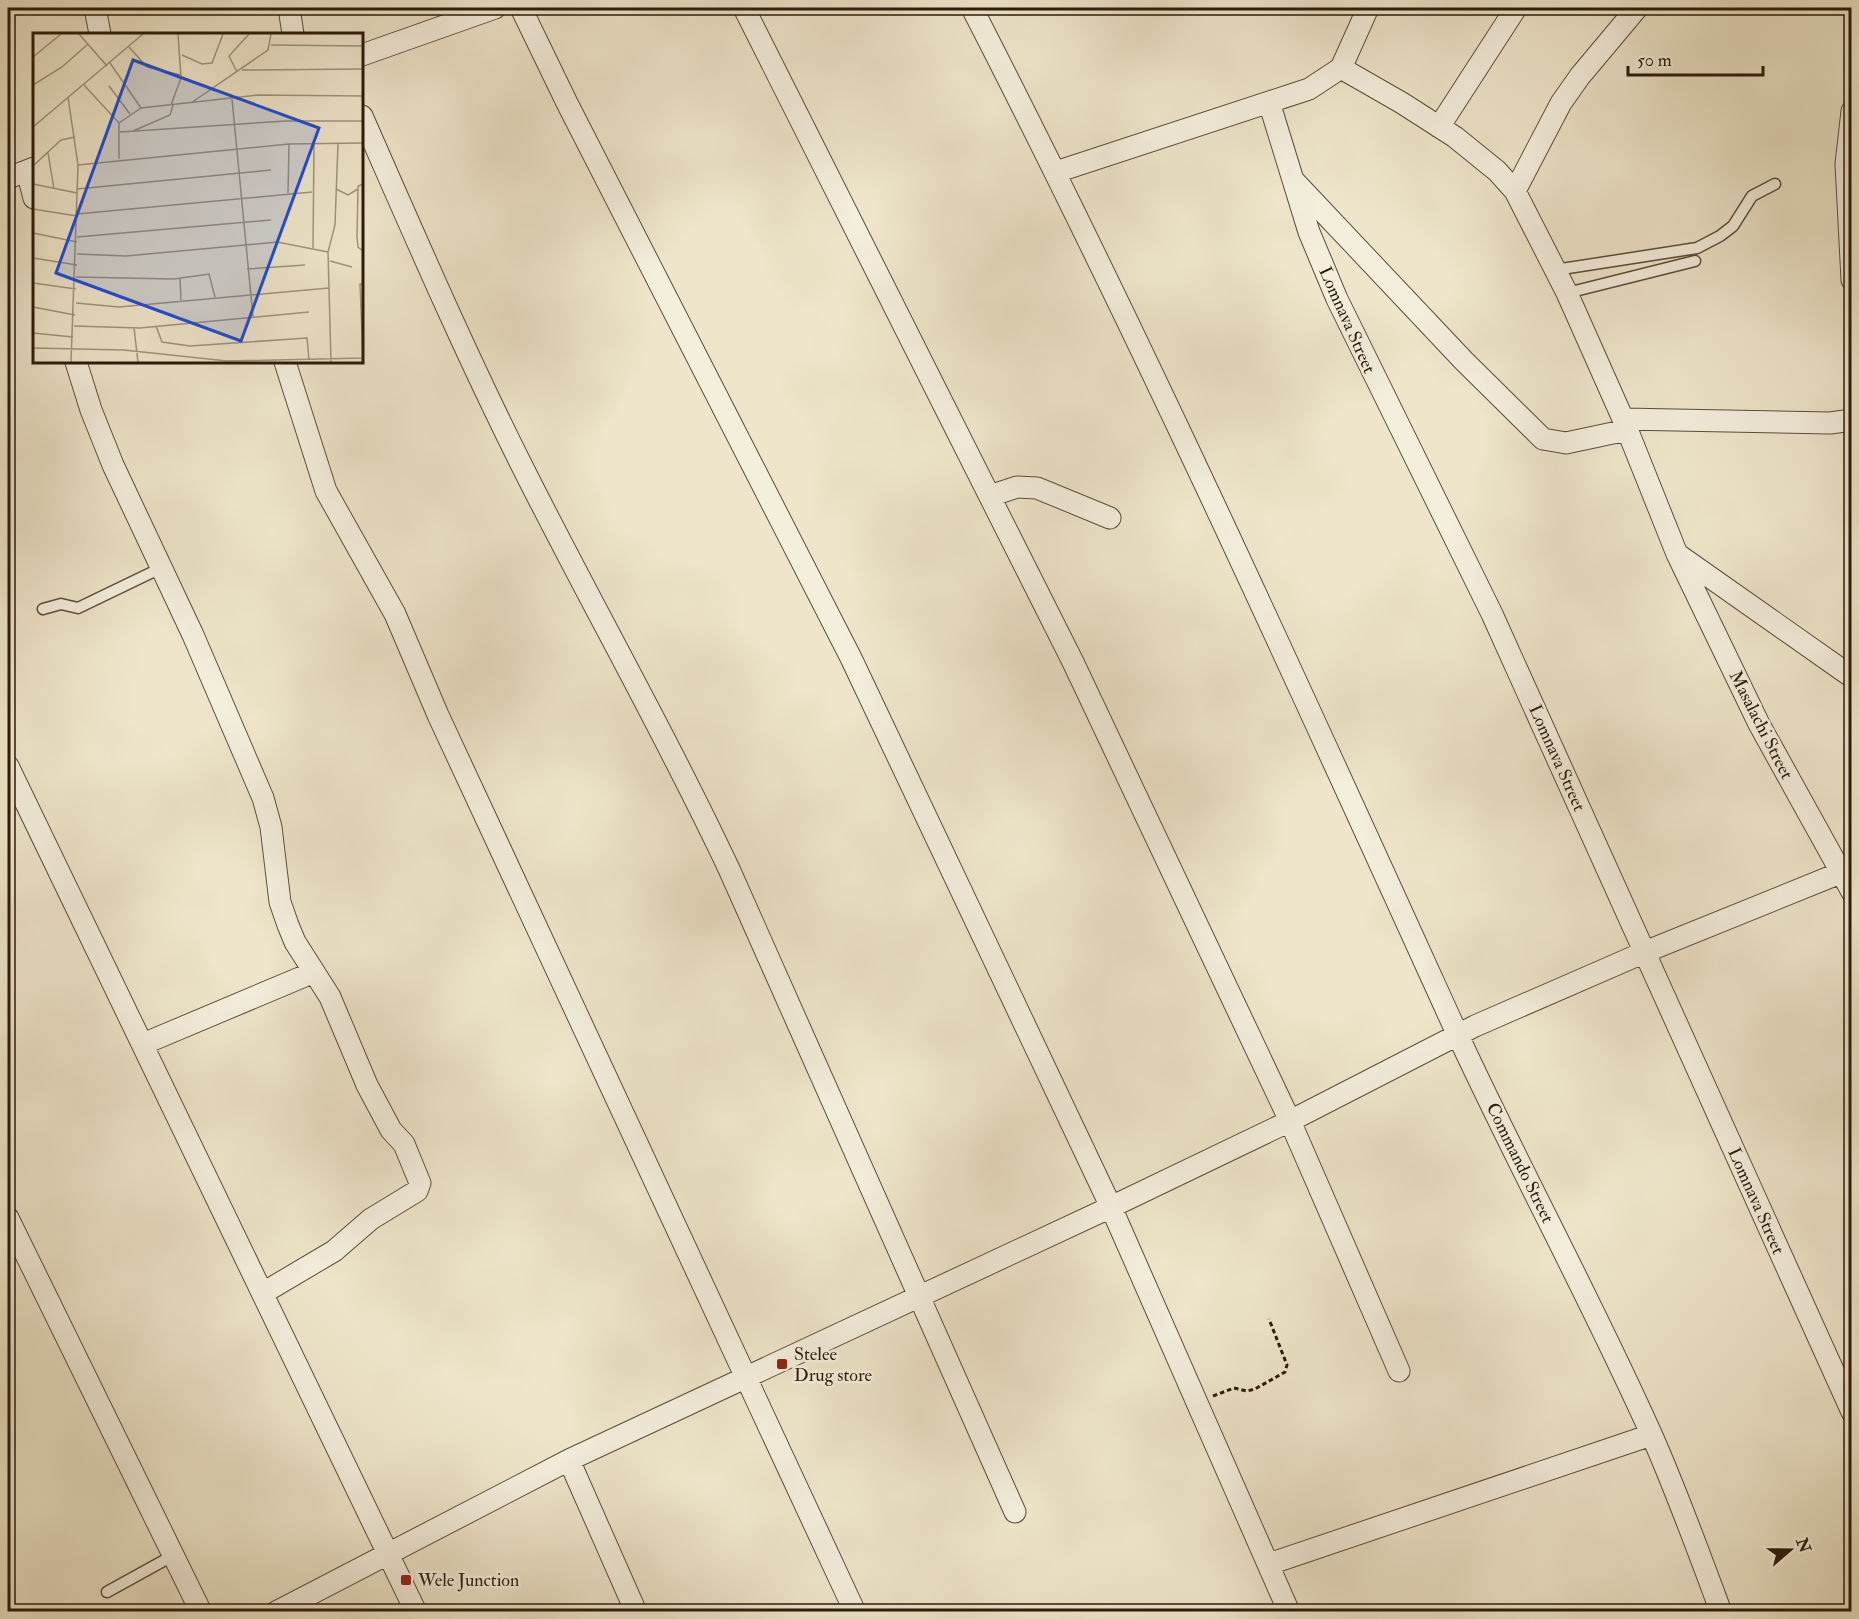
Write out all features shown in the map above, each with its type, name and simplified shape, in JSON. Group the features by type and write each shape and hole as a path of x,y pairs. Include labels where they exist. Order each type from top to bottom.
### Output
{"street":[{"path":"94,8 100,33"},
{"path":"290,8 293,33"},
{"path":"363,56 495,8"},
{"path":"521,8 567,103 850,658 1111,1207 1289,1611"},
{"path":"744,8 1073,662 1290,1121 1399,1371"},
{"name":"Commando Street","path":"972,8 1056,172 1315,717 1458,1034 1651,1435 1686,1518 1721,1611"},
{"path":"1056,172 1309,89 1331,77 1341,68 1368,8"},
{"path":"1439,127 1516,8"},
{"path":"1515,190 1561,103 1580,75 1637,8"},
{"name":"Masalachi Street","path":"1341,68 1439,127 1497,171 1515,190 1567,293 1625,424 1677,554 1759,723 1851,892"},
{"name":"Lomnava Street","path":"1269,102 1309,232 1337,299 1492,614 1851,1412"},
{"path":"1851,111 1846,164 1851,280"},
{"path":"363,118 447,307 520,461 697,803 1015,1512"},
{"path":"23,172 33,196"},
{"path":"1292,179 1464,361 1543,439 1566,443 1625,424 1830,423 1851,420"},
{"path":"76,363 91,410 113,465 194,635 263,798 271,827 280,902 295,942 335,1005 372,1094 391,1130 404,1144 415,1167 420,1188 370,1219 334,1251 263,1293"},
{"path":"285,363 326,491 395,614 438,715 855,1611"},
{"path":"990,496 1017,487 1036,488 1110,518"},
{"path":"1677,554 1851,677"},
{"path":"8,766 416,1611"},
{"path":"276,1611 569,1460 1111,1207 1290,1121 1458,1034 1645,952 1840,873"},
{"path":"143,1044 314,972"},
{"path":"8,1218 201,1611"},
{"path":"1269,1564 1651,1435"},
{"path":"569,1460 636,1611"}],"lane":[{"path":"1555,270 1696,248 1720,236 1733,226 1752,196 1774,184"},
{"path":"1567,293 1695,261"},
{"path":"43,609 61,604 78,608 161,568"},
{"path":"107,1592 174,1555"}],"path":[{"path":"1197,1402 1234,1388 1247,1391 1255,1389 1285,1372 1287,1365 1269,1319"}],"place":[{"name":"Stelee Drug store","path":"782,1364"},
{"name":"Wele Junction","path":"406,1580"}]}
